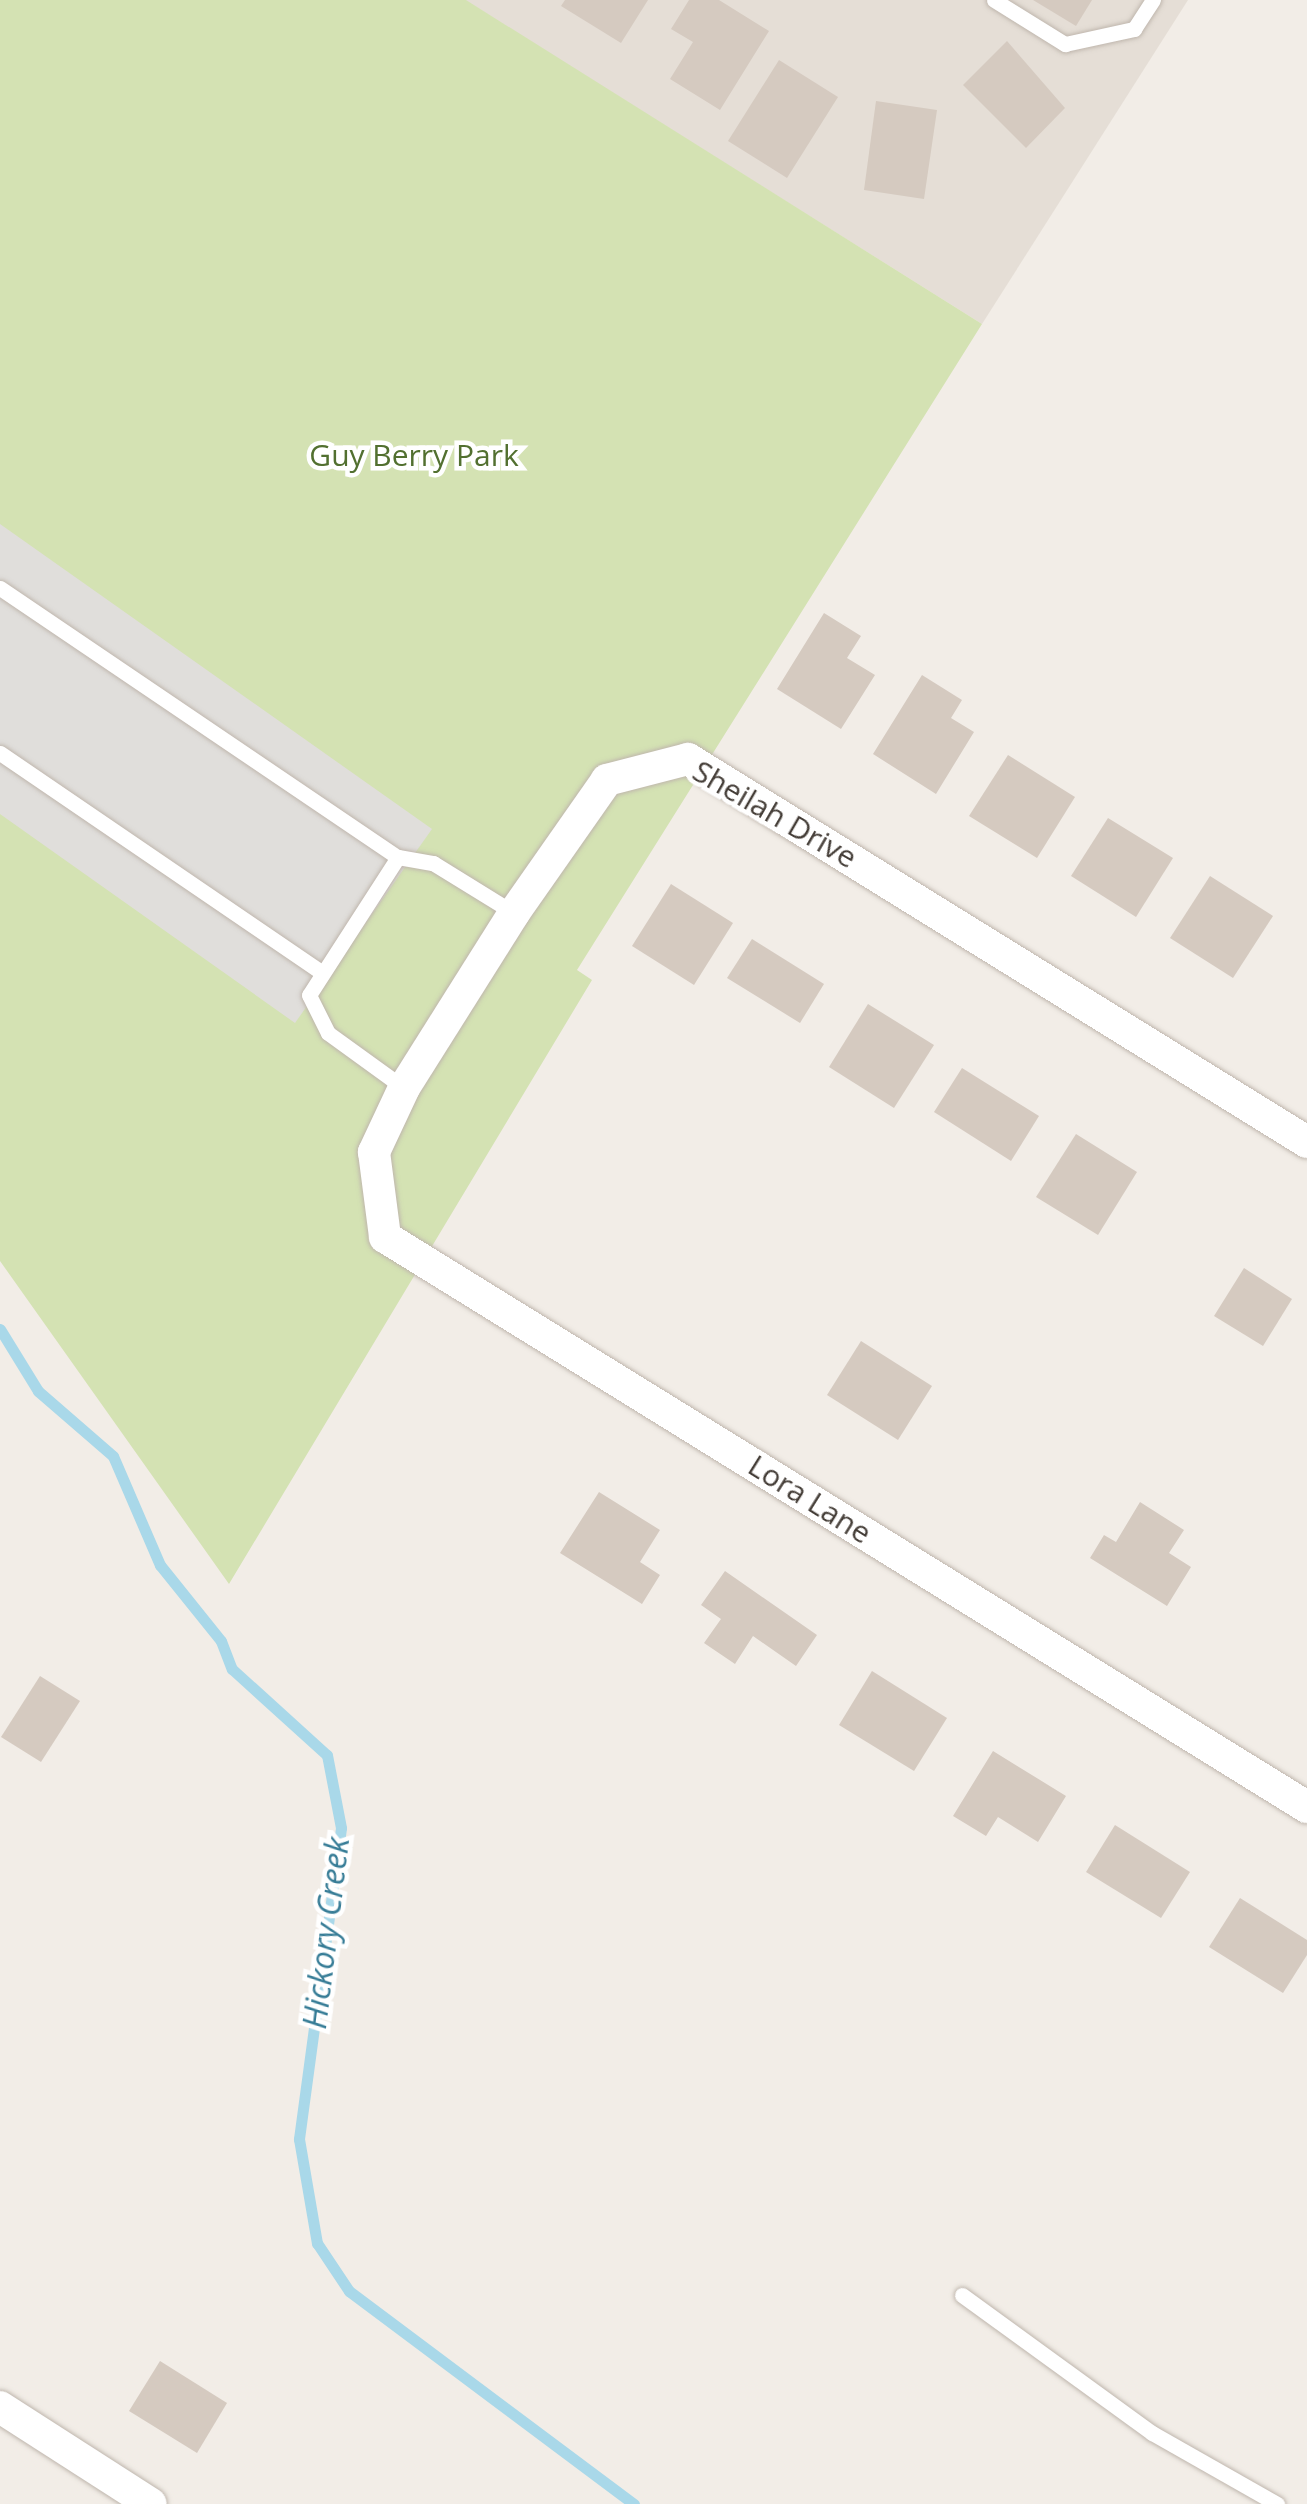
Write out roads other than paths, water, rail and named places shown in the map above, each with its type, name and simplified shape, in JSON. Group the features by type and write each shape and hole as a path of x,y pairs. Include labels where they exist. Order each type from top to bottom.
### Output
{"street":[{"name":"Sheilah Drive","path":"374,1152 404,1088 514,912 607,780 688,760 1307,1142"},
{"name":"Lora Lane","path":"374,1152 385,1237 1307,1807"},
{"path":"0,2407 151,2504"}],"lane":[{"path":"994,0 1065,44 1134,29 1152,0"},
{"path":"0,588 398,857 433,863 514,912"},
{"path":"0,752 319,971"},
{"path":"398,857 319,971 309,995 313,1013 328,1033 404,1088"},
{"path":"962,2295 1152,2433 1276,2504"}],"waterway":[{"name":"Hickory Creek","path":"0,1329 38,1391 113,1456 160,1565 221,1641 232,1669 327,1755 341,1828 299,2139 317,2243 349,2291 634,2504"}],"park label":[{"name":"Guy Berry Park","path":"414,455"}]}
